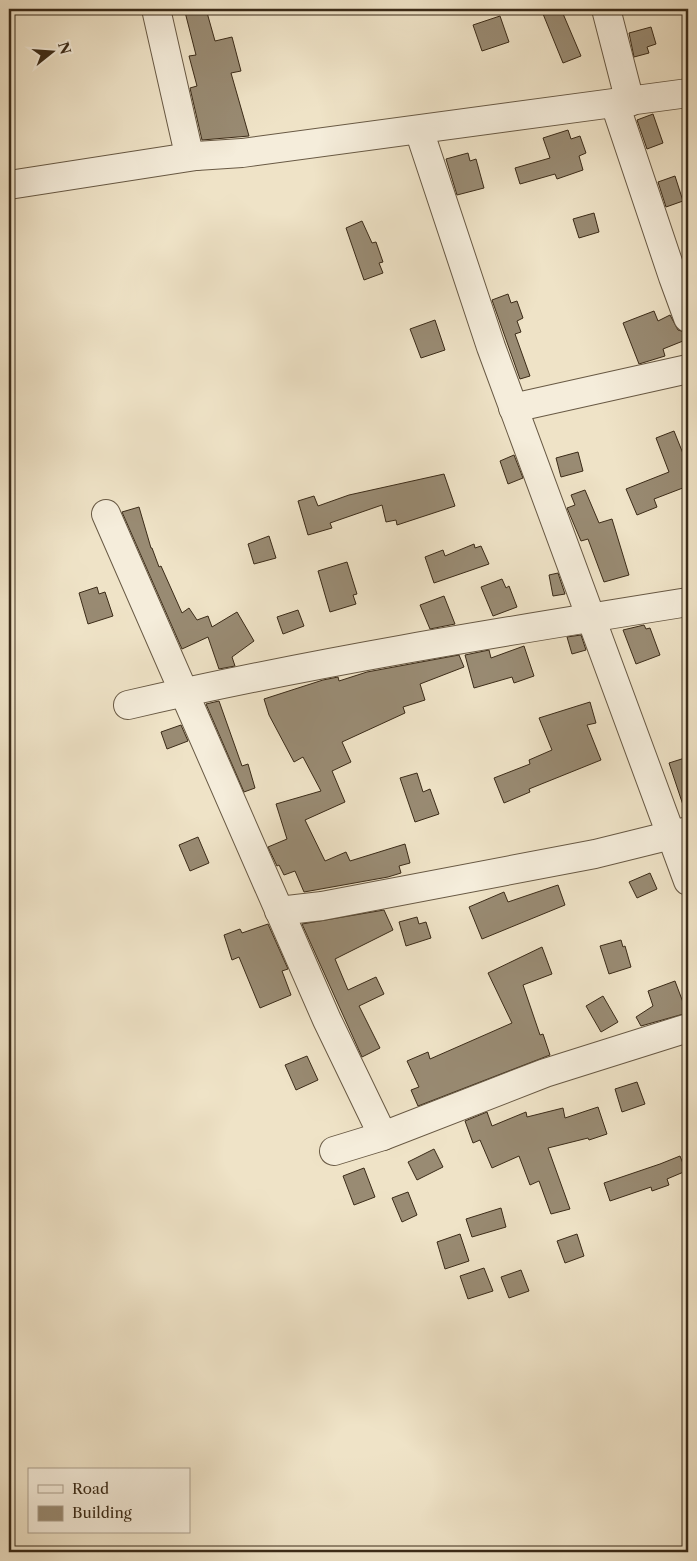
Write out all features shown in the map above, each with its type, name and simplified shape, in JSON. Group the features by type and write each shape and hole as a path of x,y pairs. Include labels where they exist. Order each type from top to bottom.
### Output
{"street":[{"path":"156,9 188,150 196,156"},
{"path":"606,9 623,103 673,278 688,318"},
{"path":"9,185 196,156 242,153 688,93"},
{"path":"419,130 513,408 591,616 680,833 688,881"},
{"path":"513,408 688,369"},
{"path":"106,514 279,911 383,1136"},
{"path":"128,706 183,692 324,664 591,616 688,602"},
{"path":"279,911 322,906 595,854 680,833"},
{"path":"334,1151 383,1136 545,1073 688,1028"}],"building":[{"path":"206,9 215,41 232,37 241,71 231,73 249,136 202,140 190,88 197,86 189,56 196,55 185,12"},
{"path":"541,9 561,9 581,56 563,63"},
{"path":"500,16 509,42 482,51 473,25"},
{"path":"651,27 656,44 647,47 649,53 634,57 629,33"},
{"path":"653,114 663,143 647,149 637,120"},
{"path":"568,130 571,139 580,136 586,153 579,156 583,170 557,179 555,174 520,184 515,168 550,158 543,138"},
{"path":"468,153 470,161 476,159 484,188 457,195 446,159"},
{"path":"675,176 683,201 666,207 658,182"},
{"path":"594,213 599,232 579,238 573,219"},
{"path":"362,221 372,243 376,242 383,262 379,263 383,273 364,280 346,228"},
{"path":"508,294 511,303 517,301 523,318 517,321 521,332 515,334 530,376 520,379 492,300"},
{"path":"654,311 658,321 670,315 678,330 688,333 688,339 663,349 665,356 639,364 623,323"},
{"path":"435,320 445,350 421,358 410,329"},
{"path":"674,431 688,466 688,486 654,499 657,507 637,515 626,489 669,472 656,438"},
{"path":"578,452 583,471 561,477 556,458"},
{"path":"514,455 523,478 508,484 500,461"},
{"path":"444,474 455,506 397,525 396,520 386,522 382,505 330,523 332,528 308,535 298,501 314,496 318,506 349,495"},
{"path":"585,490 599,523 612,519 629,575 604,582 588,539 581,541 567,508 575,505 571,495"},
{"path":"139,507 151,548 182,613 189,608 197,620 208,616 212,627 237,612 254,641 232,657 235,666 219,669 208,637 182,649 122,512"},
{"path":"269,536 276,558 254,564 248,544"},
{"path":"474,544 475,548 481,546 489,564 434,583 425,557 443,550 445,556"},
{"path":"347,562 357,594 353,595 356,604 330,612 318,571"},
{"path":"558,573 565,594 553,596 549,575"},
{"path":"502,579 506,588 509,586 517,607 493,616 481,587"},
{"path":"97,587 99,594 105,592 113,616 88,624 79,593"},
{"path":"444,596 455,624 430,629 420,605"},
{"path":"298,610 304,626 283,634 277,617"},
{"path":"644,625 646,629 650,628 660,655 636,664 623,630"},
{"path":"581,635 586,650 572,654 567,637"},
{"path":"524,646 534,676 514,683 512,677 474,688 465,655 489,650 491,658"},
{"path":"459,655 464,667 420,684 425,700 403,707 405,713 342,742 351,762 332,771 345,802 305,820 325,861 346,852 350,861 405,844 410,863 399,866 401,873 388,877 304,892 295,871 284,875 279,865 277,866 268,847 287,839 276,804 321,791 303,757 294,762 269,715 264,699 323,680 338,677 339,681 367,672"},
{"path":"219,701 242,766 248,764 255,788 244,792 206,704"},
{"path":"590,702 596,723 587,725 601,760 529,789 530,792 504,803 494,778 530,764 529,760 552,750 539,718"},
{"path":"181,725 188,741 167,749 161,732"},
{"path":"688,757 688,810 685,811 669,763"},
{"path":"417,773 423,792 430,789 439,814 415,822 400,778"},
{"path":"198,837 209,863 190,871 179,845"},
{"path":"650,873 657,889 637,898 629,882"},
{"path":"558,885 565,905 482,939 469,907 504,892 508,902"},
{"path":"384,910 393,930 335,959 348,990 376,977 384,994 359,1006 380,1048 362,1057 302,924"},
{"path":"417,917 419,924 426,922 431,938 406,946 399,922"},
{"path":"268,924 288,969 282,971 291,995 260,1008 239,957 232,960 224,935 240,929 242,933"},
{"path":"621,940 623,947 625,946 631,967 609,974 600,946"},
{"path":"542,947 552,974 523,985 540,1035 543,1034 550,1055 418,1106 411,1090 419,1087 407,1061 428,1052 430,1059 512,1023 488,973"},
{"path":"675,981 687,1013 641,1026 636,1017 653,1006 648,991"},
{"path":"603,996 618,1022 601,1032 586,1006"},
{"path":"307,1056 318,1080 296,1090 285,1065"},
{"path":"637,1082 645,1104 622,1112 615,1089"},
{"path":"598,1107 607,1134 589,1140 588,1138 548,1148 570,1209 551,1214 539,1181 530,1185 519,1156 492,1168 480,1140 473,1143 465,1121 487,1112 492,1126 526,1112 527,1117 563,1108 565,1118"},
{"path":"434,1149 443,1167 417,1180 408,1162"},
{"path":"680,1156 686,1171 667,1179 669,1185 652,1191 651,1187 610,1201 604,1183"},
{"path":"364,1168 375,1197 354,1205 343,1176"},
{"path":"408,1192 417,1215 402,1222 392,1198"},
{"path":"501,1208 506,1227 472,1237 466,1219"},
{"path":"460,1234 469,1261 445,1269 437,1242"},
{"path":"577,1234 584,1256 565,1263 557,1241"},
{"path":"484,1268 493,1291 468,1299 460,1276"},
{"path":"521,1270 529,1291 509,1298 501,1277"}]}
